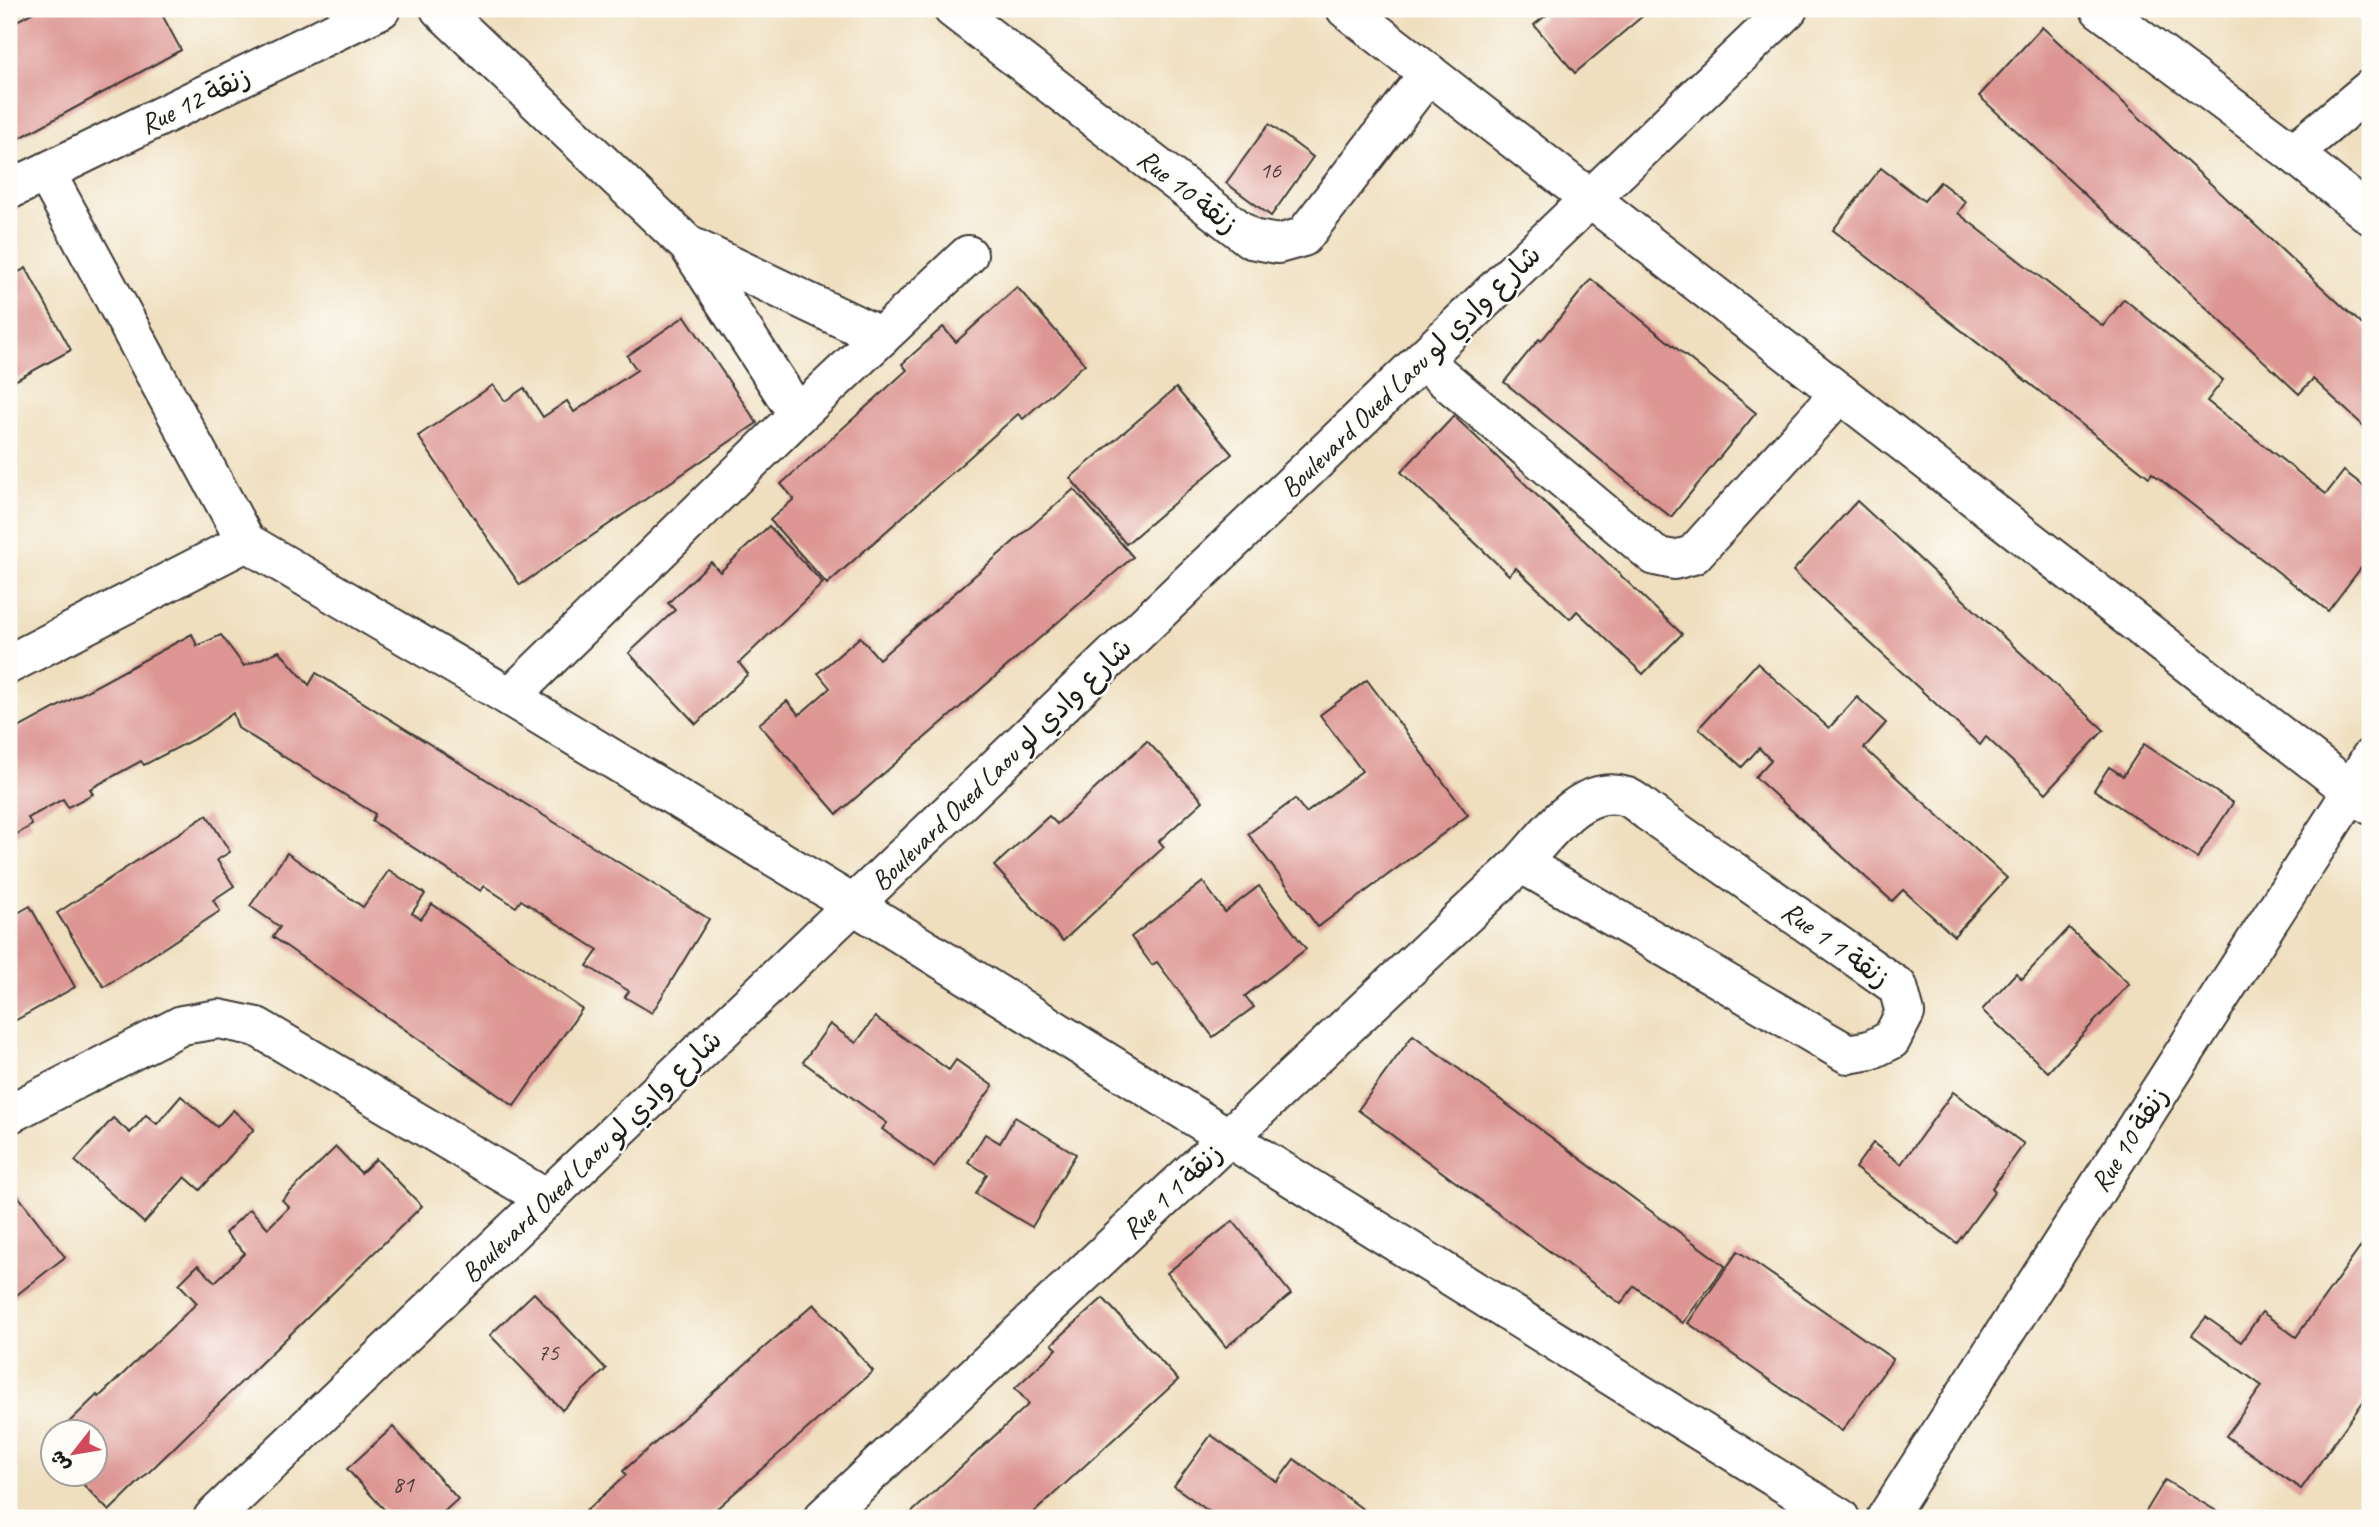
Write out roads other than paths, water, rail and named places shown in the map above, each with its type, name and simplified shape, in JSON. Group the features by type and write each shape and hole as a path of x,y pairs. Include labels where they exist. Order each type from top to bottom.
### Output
{"street":[{"name":"Rue 12 زنقة","path":"9,190 380,9"},
{"path":"440,9 688,245 798,415"},
{"name":"Rue 10 زنقة","path":"953,9 1251,239 1278,244 1303,237 1429,72"},
{"path":"1346,9 2361,798"},
{"name":"Boulevard Oued Laou شارع وادي لو","path":"214,1518 1788,9"},
{"path":"2100,9 2293,153 2370,215"},
{"path":"2293,153 2370,89"},
{"path":"46,173 246,542 510,697 854,905 1840,1518"},
{"path":"688,245 881,337"},
{"path":"510,697 798,415 968,255"},
{"path":"1422,360 1655,556 1674,560 1693,555 1840,393"},
{"path":"9,664 246,542"},
{"name":"Rue 10 زنقة","path":"1886,1518 2361,798 2370,758"},
{"name":"Rue 1 زنقة 1","path":"823,1518 1521,863 1576,805 1596,795 1627,797 1898,987 1905,1013 1891,1040 1870,1050 1848,1054 1521,863"},
{"path":"9,1114 182,1025 219,1019 257,1027 547,1199"}]}
